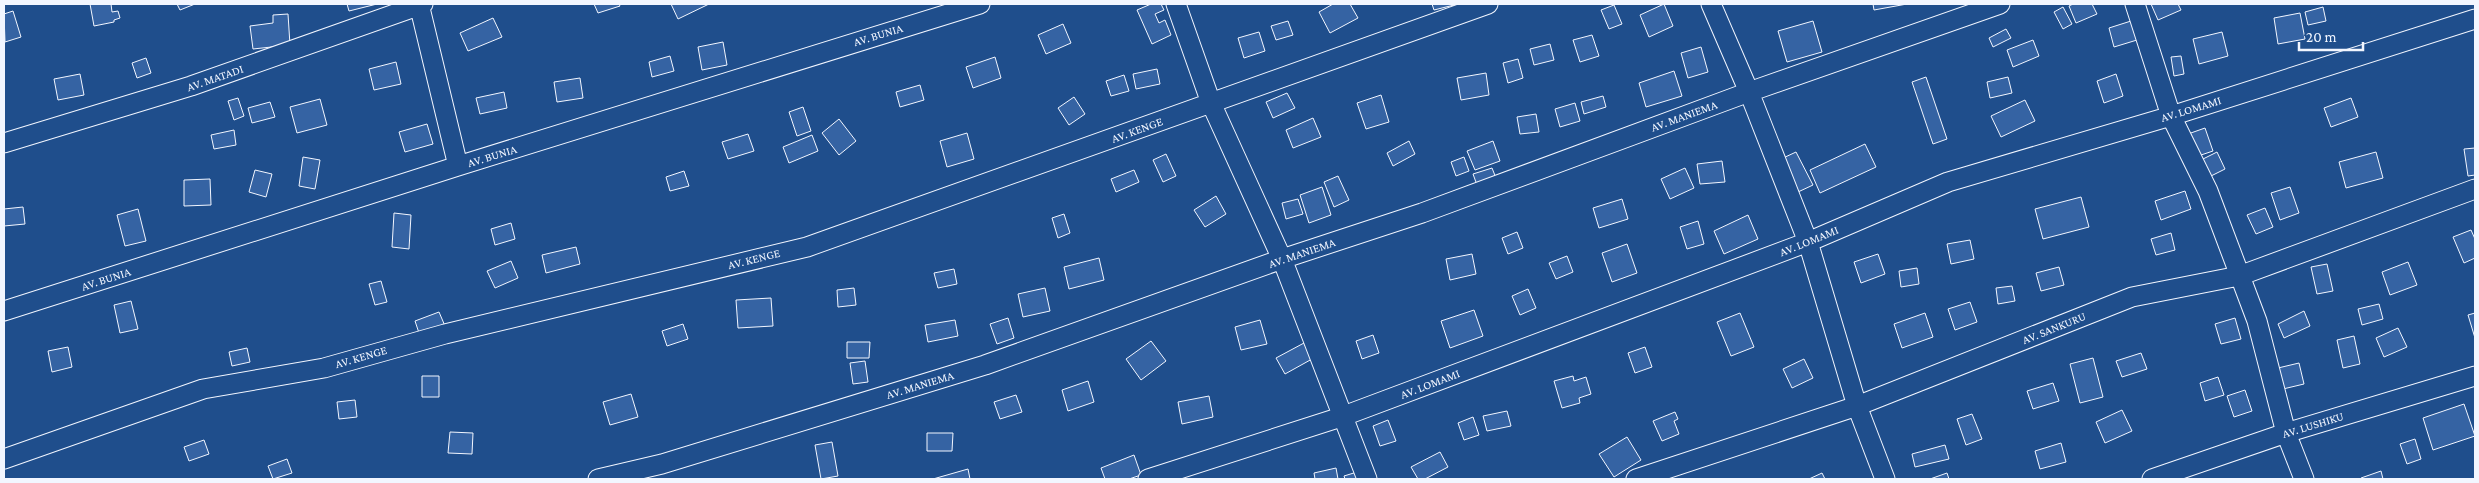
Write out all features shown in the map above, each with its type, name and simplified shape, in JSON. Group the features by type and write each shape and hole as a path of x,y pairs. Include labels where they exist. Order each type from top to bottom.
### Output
{"street":[{"path":"421,4 458,166"},
{"name":"AV. MATADI","path":"4,143 191,86 421,4"},
{"name":"AV. BUNIA","path":"4,311 458,166 980,4"},
{"path":"1176,4 1211,103 1282,259 1341,417 1367,479"},
{"name":"AV. KENGE","path":"4,459 203,389 324,368 444,334 807,247 1488,4"},
{"path":"1710,4 1750,92 1808,242 1857,406 1885,479"},
{"name":"AV. MANIEMA","path":"598,479 662,464 985,364 1282,259 1422,213 1750,92 2000,4"},
{"path":"2135,4 2171,116 2208,191 2257,321 2286,433 2304,479"},
{"name":"AV. LOMAMI","path":"1148,479 1341,417 1808,242 1948,182 2171,116 2475,20"},
{"name":"AV. SANKURU","path":"1636,479 1857,406 2132,297 2239,276 2475,189"},
{"name":"AV. LUSHIKU","path":"2152,479 2286,433 2475,376"}],"building":[{"path":"90,4 111,4 112,12 118,11 120,18 114,20 114,22 94,26"},
{"path":"177,4 195,4 180,10"},
{"path":"347,4 377,4 349,11"},
{"path":"594,4 619,4 620,6 598,13"},
{"path":"671,4 709,4 678,19"},
{"path":"1151,4 1161,4 1164,10 1155,14 1159,23 1165,20 1171,35 1152,44 1137,10"},
{"path":"1333,4 1350,4 1358,18 1330,33 1319,12"},
{"path":"1432,4 1454,4 1454,5 1434,10"},
{"path":"1664,4 1673,26 1649,37 1640,15"},
{"path":"1873,4 1907,4 1874,10"},
{"path":"2073,4 2092,4 2097,14 2076,23 2069,6"},
{"path":"2151,4 2178,4 2181,10 2158,20"},
{"path":"1614,5 1622,24 1609,29 1601,10"},
{"path":"2063,7 2072,24 2063,29 2054,12"},
{"path":"2323,7 2326,21 2308,25 2305,12"},
{"path":"13,11 21,37 5,42 4,14"},
{"path":"2300,13 2305,39 2278,44 2274,18"},
{"path":"288,14 290,45 253,49 250,26 273,23 273,15"},
{"path":"493,18 502,37 468,51 460,33"},
{"path":"1288,21 1293,35 1276,40 1271,26"},
{"path":"1813,21 1822,52 1787,62 1778,31"},
{"path":"2131,21 2137,40 2114,47 2109,28"},
{"path":"1063,24 1071,43 1046,54 1038,35"},
{"path":"2006,29 2011,38 1993,47 1989,38"},
{"path":"1259,32 1265,51 1244,58 1238,38"},
{"path":"2222,32 2228,56 2199,64 2193,39"},
{"path":"1592,35 1599,56 1580,62 1573,40"},
{"path":"2033,40 2039,56 2013,67 2007,50"},
{"path":"723,42 727,65 702,70 698,47"},
{"path":"1550,44 1554,60 1534,65 1530,49"},
{"path":"1701,47 1708,72 1688,78 1681,53"},
{"path":"670,56 674,71 652,77 649,62"},
{"path":"2181,56 2184,74 2174,76 2171,57"},
{"path":"995,57 1001,78 973,88 966,67"},
{"path":"146,58 151,73 137,78 132,63"},
{"path":"1518,59 1523,78 1508,83 1503,63"},
{"path":"396,62 401,84 374,90 369,69"},
{"path":"1157,69 1160,84 1136,89 1133,74"},
{"path":"1674,71 1682,96 1646,107 1639,83"},
{"path":"1486,73 1489,95 1461,100 1457,78"},
{"path":"80,74 84,95 58,100 54,79"},
{"path":"2116,74 2123,96 2104,103 2097,81"},
{"path":"1124,75 1129,91 1111,96 1106,81"},
{"path":"1926,77 1947,139 1933,144 1912,82"},
{"path":"2008,77 2012,93 1990,98 1987,82"},
{"path":"580,78 583,98 557,102 554,82"},
{"path":"920,85 924,100 900,107 896,92"},
{"path":"504,92 507,108 480,114 476,98"},
{"path":"1287,93 1295,108 1273,118 1266,102"},
{"path":"1381,95 1389,122 1366,129 1357,103"},
{"path":"1603,96 1606,107 1584,114 1581,102"},
{"path":"1074,97 1085,114 1069,125 1058,108"},
{"path":"238,98 244,116 234,120 228,101"},
{"path":"2351,98 2358,117 2331,127 2324,108"},
{"path":"320,99 327,125 297,133 290,107"},
{"path":"2025,100 2035,121 2001,137 1991,116"},
{"path":"270,102 275,117 252,123 248,108"},
{"path":"1575,103 1580,121 1560,127 1555,109"},
{"path":"803,107 811,131 797,136 789,112"},
{"path":"1536,114 1539,132 1520,134 1517,117"},
{"path":"1313,118 1321,137 1293,148 1286,130"},
{"path":"839,119 856,141 839,155 822,133"},
{"path":"427,124 433,144 405,152 399,132"},
{"path":"2205,128 2213,151 2195,157 2188,134"},
{"path":"234,130 236,145 214,149 211,135"},
{"path":"967,133 974,159 947,167 940,141"},
{"path":"748,134 754,151 728,159 722,142"},
{"path":"812,135 818,151 789,163 783,147"},
{"path":"1409,141 1415,154 1393,166 1387,153"},
{"path":"1493,141 1500,161 1475,170 1467,151"},
{"path":"1865,144 1876,167 1820,193 1810,170"},
{"path":"2475,148 2475,175 2468,176 2464,149"},
{"path":"1796,152 1813,185 1798,192 1781,159"},
{"path":"2217,152 2225,169 2205,179 2197,162"},
{"path":"2376,152 2383,178 2346,188 2339,162"},
{"path":"1166,154 1176,176 1163,182 1153,160"},
{"path":"303,157 320,160 315,189 299,186"},
{"path":"1464,157 1469,171 1456,176 1451,162"},
{"path":"1722,161 1725,182 1700,184 1697,164"},
{"path":"1492,168 1496,178 1477,185 1473,174"},
{"path":"1685,168 1694,188 1670,199 1661,179"},
{"path":"255,170 272,174 266,197 249,192"},
{"path":"1134,170 1139,182 1116,192 1111,179"},
{"path":"684,171 689,186 670,191 666,177"},
{"path":"1338,176 1349,200 1334,207 1324,182"},
{"path":"210,179 211,205 184,206 184,180"},
{"path":"1322,187 1331,215 1309,223 1300,195"},
{"path":"2290,187 2299,213 2280,220 2271,193"},
{"path":"2185,191 2191,209 2161,220 2155,201"},
{"path":"1216,196 1226,214 1205,227 1194,210"},
{"path":"2081,197 2089,227 2043,239 2035,209"},
{"path":"1298,199 1303,214 1286,219 1282,203"},
{"path":"1622,199 1628,219 1599,228 1593,208"},
{"path":"23,207 25,224 4,226 4,209"},
{"path":"2265,208 2273,227 2256,234 2247,215"},
{"path":"138,209 146,241 125,246 117,215"},
{"path":"394,213 411,215 409,249 392,247"},
{"path":"1064,214 1070,233 1058,238 1052,218"},
{"path":"1748,215 1758,239 1724,254 1714,231"},
{"path":"1698,221 1704,244 1687,249 1680,227"},
{"path":"511,223 515,239 495,245 491,229"},
{"path":"2471,230 2475,239 2475,258 2464,263 2453,237"},
{"path":"1517,232 1523,248 1508,254 1502,238"},
{"path":"2171,233 2175,250 2156,255 2151,239"},
{"path":"1970,240 1974,259 1951,264 1947,244"},
{"path":"1627,244 1637,273 1612,282 1602,253"},
{"path":"576,247 580,264 546,273 542,255"},
{"path":"1472,254 1476,274 1450,280 1446,259"},
{"path":"1878,254 1885,274 1861,283 1854,262"},
{"path":"1567,256 1573,272 1556,279 1549,263"},
{"path":"1099,258 1104,280 1069,289 1064,267"},
{"path":"511,261 518,278 495,288 487,271"},
{"path":"2408,262 2417,285 2390,295 2382,272"},
{"path":"2327,264 2333,291 2317,294 2311,267"},
{"path":"2059,267 2064,285 2041,291 2036,273"},
{"path":"1917,268 1919,284 1901,287 1899,271"},
{"path":"954,269 957,284 938,288 934,273"},
{"path":"381,281 387,302 375,305 369,284"},
{"path":"2012,286 2015,301 1998,304 1996,288"},
{"path":"854,288 856,305 838,307 837,290"},
{"path":"1045,288 1050,311 1023,317 1018,294"},
{"path":"1528,289 1536,308 1520,315 1512,296"},
{"path":"771,298 773,326 738,328 736,300"},
{"path":"131,301 138,329 120,333 114,305"},
{"path":"1970,302 1977,322 1955,330 1948,309"},
{"path":"2379,304 2383,319 2362,325 2358,309"},
{"path":"1474,310 1483,336 1450,348 1441,321"},
{"path":"2304,311 2310,326 2284,338 2278,324"},
{"path":"439,312 445,326 420,336 415,321"},
{"path":"1740,313 1754,347 1731,356 1717,322"},
{"path":"1925,313 1933,337 1902,348 1894,324"},
{"path":"2475,313 2475,338 2468,315"},
{"path":"1008,318 1014,338 997,344 990,324"},
{"path":"2235,318 2241,339 2221,344 2215,324"},
{"path":"955,320 958,336 928,342 925,325"},
{"path":"1260,320 1267,344 1241,350 1235,327"},
{"path":"683,324 688,339 667,346 662,331"},
{"path":"2398,328 2407,347 2384,357 2376,338"},
{"path":"1373,335 1379,353 1362,359 1356,341"},
{"path":"2354,336 2360,364 2343,368 2337,340"},
{"path":"1151,341 1166,361 1141,380 1126,359"},
{"path":"847,342 870,342 869,358 847,358"},
{"path":"1304,343 1312,359 1285,374 1276,358"},
{"path":"68,347 72,367 52,372 48,351"},
{"path":"1645,347 1652,367 1635,373 1628,353"},
{"path":"247,348 250,362 232,366 229,352"},
{"path":"2141,353 2147,369 2122,377 2116,361"},
{"path":"2093,358 2103,397 2080,403 2070,364"},
{"path":"1804,359 1813,378 1792,388 1783,369"},
{"path":"865,361 868,382 853,384 850,363"},
{"path":"2299,363 2304,384 2283,389 2278,368"},
{"path":"422,376 439,376 439,397 422,397"},
{"path":"1573,376 1574,381 1586,377 1591,394 1579,398 1580,403 1562,408 1554,381"},
{"path":"2218,377 2224,395 2205,401 2200,383"},
{"path":"1088,381 1094,402 1068,411 1062,390"},
{"path":"2053,383 2059,401 2033,409 2027,391"},
{"path":"2245,390 2252,411 2234,417 2227,396"},
{"path":"631,394 638,417 610,425 603,402"},
{"path":"1016,395 1022,412 1000,419 994,402"},
{"path":"1209,396 1213,417 1182,424 1178,402"},
{"path":"355,400 357,417 339,419 337,402"},
{"path":"2464,404 2475,436 2433,450 2423,418"},
{"path":"2122,410 2132,431 2105,443 2096,422"},
{"path":"1507,411 1511,426 1487,431 1483,416"},
{"path":"1675,412 1678,419 1674,421 1679,434 1662,441 1653,421"},
{"path":"1972,414 1982,439 1966,445 1957,419"},
{"path":"1473,417 1479,435 1464,440 1458,423"},
{"path":"1388,420 1396,441 1380,446 1373,426"},
{"path":"450,432 473,433 472,454 448,453"},
{"path":"927,433 953,433 952,451 927,451"},
{"path":"1627,437 1641,460 1614,477 1599,454"},
{"path":"2415,439 2421,459 2407,464 2400,444"},
{"path":"204,440 209,454 189,461 184,447"},
{"path":"832,442 838,476 821,479 815,445"},
{"path":"2061,443 2066,462 2040,469 2035,451"},
{"path":"1945,445 1949,459 1915,467 1912,454"},
{"path":"1440,452 1448,467 1425,479 1418,479 1411,467"},
{"path":"1134,455 1141,475 1129,479 1105,479 1101,468"},
{"path":"287,459 292,473 273,479 268,466"},
{"path":"1336,468 1338,479 1315,479 1314,473"},
{"path":"968,469 970,479 933,479"},
{"path":"2381,471 2383,479 2361,479 2361,478"},
{"path":"1357,472 1359,479 1345,479 1344,476"},
{"path":"1822,473 1825,479 1809,479"},
{"path":"1947,473 1949,479 1930,479"}]}
